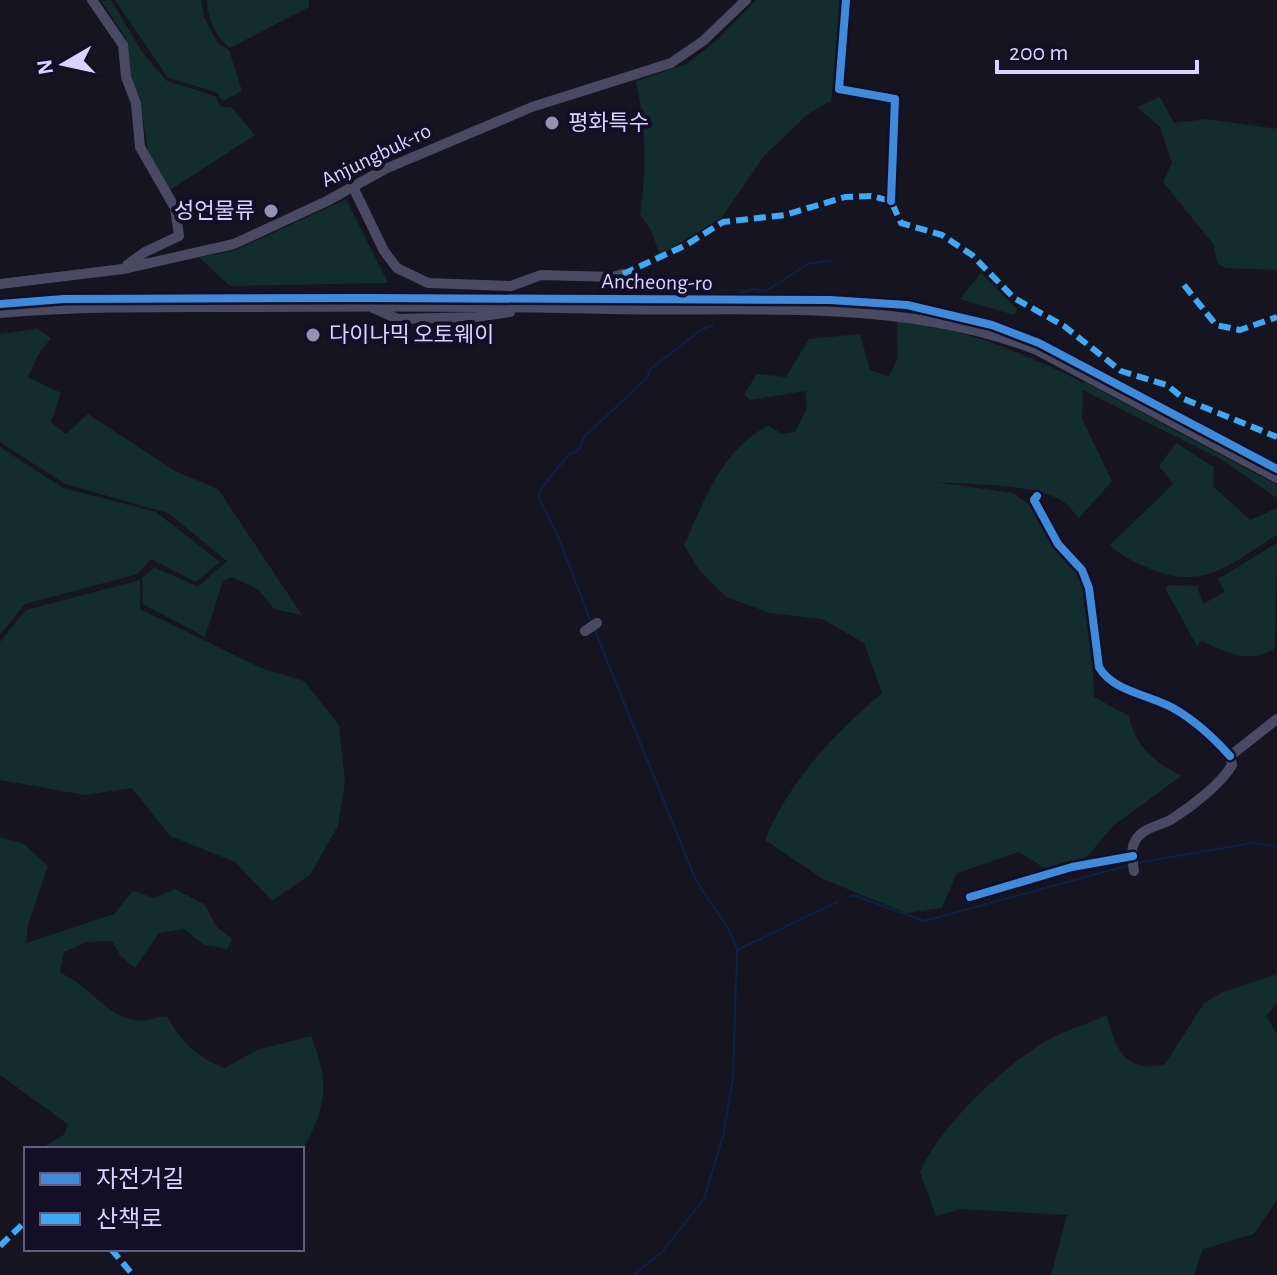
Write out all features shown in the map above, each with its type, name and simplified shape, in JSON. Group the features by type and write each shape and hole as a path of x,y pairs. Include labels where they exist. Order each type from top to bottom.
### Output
{"street":[{"path":"92,0 123,45 126,77 136,103 140,147 175,208 178,224 179,236 145,252 123,269"},
{"name":"Anjungbuk-ro","path":"0,284 123,269 234,244 385,169 532,107 671,63 703,41 746,0"},
{"path":"846,0 839,89 895,99 891,201"},
{"path":"353,187 390,259 408,275 428,283 511,286 541,275 613,277 623,274"},
{"name":"Ancheong-ro","path":"0,304 64,299 364,298 830,300 907,305 979,321 1039,343 1277,469"},
{"path":"367,306 398,319 489,316 533,307"},
{"path":"0,313 60,308 367,306 891,315 960,326 1037,350 1277,478"},
{"path":"1037,496 1034,500 1041,515 1058,544 1082,570 1089,588 1099,667 1105,678 1172,707 1209,733 1230,756 1232,765 1228,772 1171,820 1152,825 1141,834 1133,846 1134,871"},
{"path":"585,631 597,623"},
{"path":"1230,756 1277,719"},
{"path":"970,897 1072,867 1133,856"}],"green space":[{"path":"111,0 142,52 167,81 215,96 221,107 231,107 255,135 170,190 148,152 140,97 130,79 126,38 101,1"},
{"path":"115,0 201,0 204,17 217,42 229,50 242,91 223,101 216,92 168,78"},
{"path":"207,0 309,0 309,7 230,48 213,27"},
{"path":"756,0 843,0 831,101 808,114 765,155 721,218 660,255 651,230 640,215 644,148 636,81 686,64 716,41"},
{"path":"1160,97 1174,123 1206,119 1277,129 1277,270 1226,268 1217,263 1214,245 1163,182 1172,163 1160,127 1137,107"},
{"path":"346,199 388,283 230,286 199,257 234,251"},
{"path":"981,273 1017,309 1014,315 960,299"},
{"path":"897,321 969,335 1037,361 1082,382 1082,390 1083,381 1277,485 1277,498 1222,460 1083,390 1082,419 1112,481 1079,518 1061,500 1033,490 936,482 1013,493 1031,506 1056,545 1080,572 1091,623 1094,697 1129,716 1136,737 1147,752 1181,776 1113,826 1081,864 1048,870 1019,852 957,873 942,908 906,913 823,879 765,840 787,798 814,760 846,725 882,693 864,643 822,619 770,613 726,597 699,570 684,545 717,477 739,447 769,426 782,434 795,432 807,408 805,391 750,400 744,394 757,374 786,377 809,339 860,334 870,370 889,377 898,358"},
{"path":"37,329 51,338 38,355 28,377 61,393 51,422 66,434 88,414 175,471 218,489 302,615 274,609 258,589 231,577 223,581 205,637 143,604 142,578 154,567 198,587 227,561 168,513 65,484 0,442 0,334"},
{"path":"1176,443 1214,467 1213,486 1250,520 1277,508 1277,535 1218,570 1189,577 1153,570 1130,560 1110,545 1173,484 1159,466"},
{"path":"0,447 63,488 156,512 220,562 196,582 151,559 138,574 25,604 0,635"},
{"path":"1277,543 1275,648 1256,656 1247,656 1230,653 1202,641 1197,646 1165,588 1169,585 1197,586 1203,604 1225,592 1218,579"},
{"path":"140,580 140,609 261,668 304,681 339,725 345,782 338,826 310,875 272,901 235,862 170,836 132,788 85,795 0,780 0,642 26,610"},
{"path":"0,837 24,844 48,866 28,925 26,943 114,914 133,891 154,898 175,889 204,904 217,927 232,939 227,949 204,945 184,929 159,933 135,968 120,955 112,941 87,942 64,952 60,973 124,1017 143,1020 167,1016 191,1048 225,1068 257,1050 311,1036 321,1068 323,1095 317,1121 304,1147 47,1147 65,1134 68,1124 0,1075"},
{"path":"1277,974 1277,1003 1266,1016 1277,1034 1277,1200 1254,1234 1203,1249 1194,1275 1051,1275 1067,1215 961,1209 936,1216 920,1172 929,1154 973,1100 1027,1053 1051,1038 1107,1015 1118,1048 1124,1056 1141,1066 1165,1064 1204,1003 1223,992"}],"waterway":[{"path":"740,293 752,289 766,291 808,264 832,260"},
{"path":"591,622 559,539 539,498 541,489 570,454 578,451 584,437 649,376 648,371 701,330 713,325"},
{"path":"595,631 695,878 729,931 737,950"},
{"path":"1137,863 1252,843 1277,846"},
{"path":"848,897 853,895 924,921 1130,865"},
{"path":"633,1275 662,1252 704,1199 723,1136 733,1078 737,950 837,902"}],"marked path":[{"path":"623,274 686,245 723,222 785,215 845,197 871,196 891,201 901,223 942,235 972,255 1014,298 1064,326 1121,371 1167,385 1184,399 1277,437"},
{"path":"1184,285 1216,325 1240,330 1277,317"},
{"path":"0,1246 24,1223"},
{"path":"113,1251 133,1275"}],"cycle path":[{"path":"846,0 839,89 895,99 891,201"},
{"path":"0,304 64,299 364,298 830,300 907,305 992,325 1039,343 1277,469"},
{"path":"1037,496 1034,500 1058,544 1082,570 1089,588 1099,667 1113,682 1181,713 1230,756"},
{"path":"970,897 1072,867 1133,856"}],"place":[{"name":"평화특수","path":"552,123"},
{"name":"성언물류","path":"271,211"},
{"name":"다이나믹 오토웨이","path":"313,335"}]}
